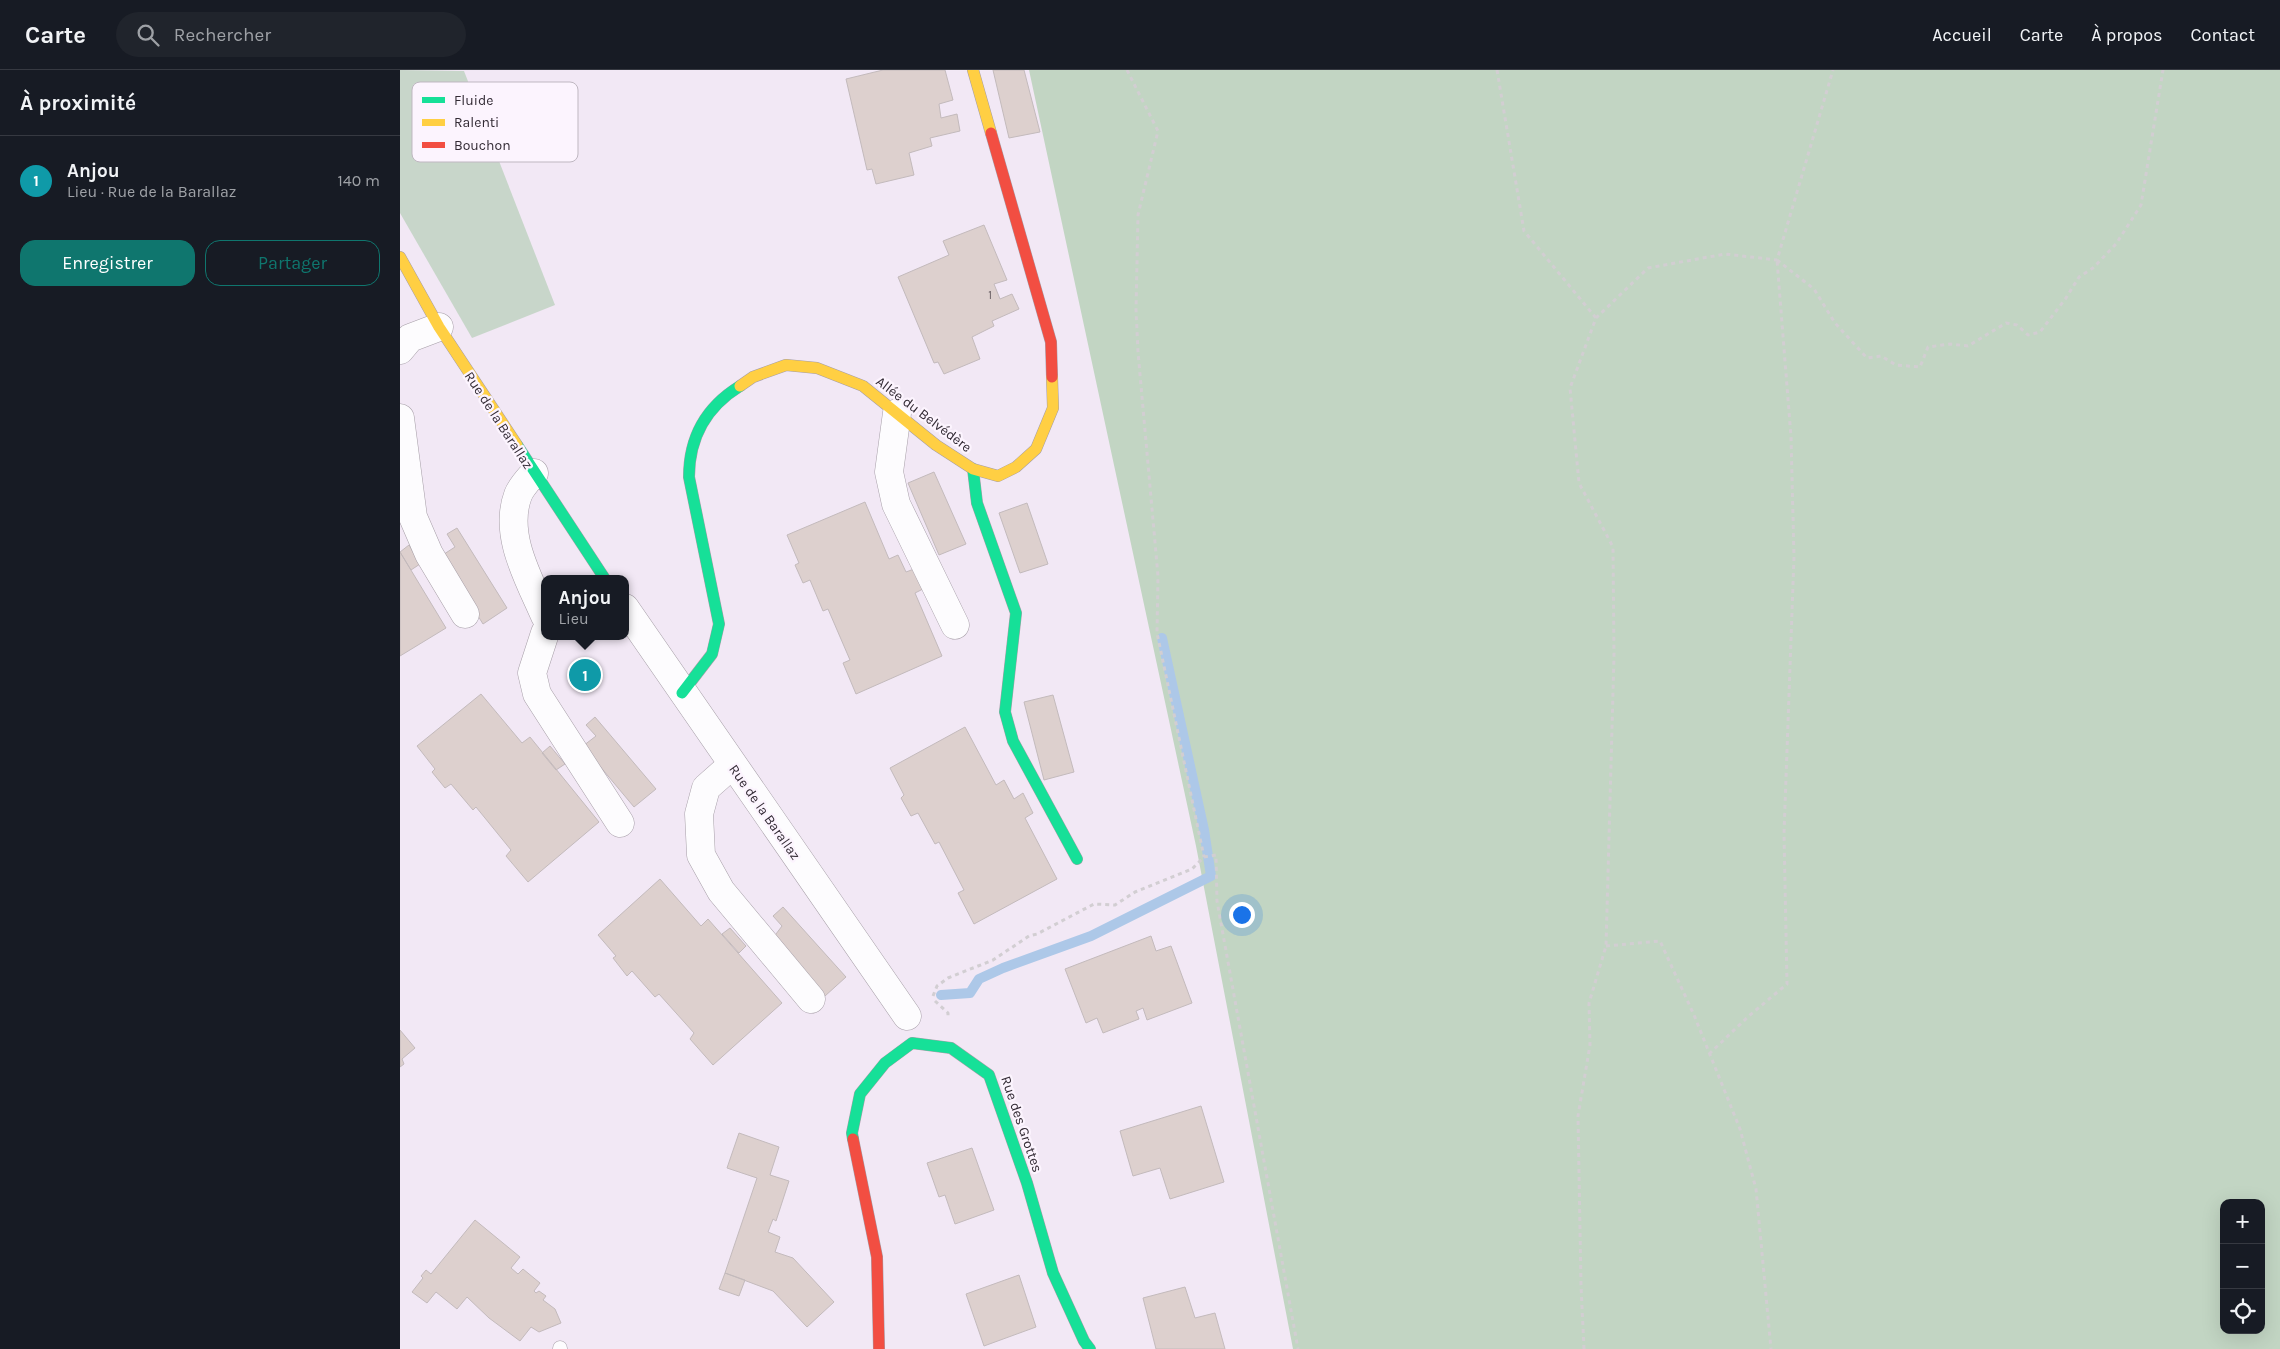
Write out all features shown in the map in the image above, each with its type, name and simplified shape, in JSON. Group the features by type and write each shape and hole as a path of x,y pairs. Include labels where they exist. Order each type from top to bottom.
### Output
{"street":[{"name":"Allée du Belvédère","path":"682,693 712,658 718,642 719,624 689,477 688,455 702,422 723,396 753,377 786,366 818,368 863,386 936,445 973,469 998,476 1016,467 1036,449 1053,408 1051,342 973,70"},
{"name":"Rue de la Barallaz","path":"400,257 439,328 602,575"},
{"path":"400,350 410,338 439,328"},
{"path":"897,413 889,472 896,504 955,625"},
{"path":"400,418 413,517 429,554 466,614"},
{"path":"973,469 977,503 1016,614 1005,712 1013,741 1077,860"},
{"path":"534,473 518,494 512,525 524,567 541,607"},
{"name":"Rue de la Barallaz","path":"629,614 907,1016"},
{"path":"543,640 532,673 537,694 620,824"},
{"path":"732,765 706,788 699,814 701,855 721,891 811,999"},
{"name":"Rue des Grottes","path":"878,1349 877,1257 852,1133 860,1094 885,1063 912,1042 951,1048 989,1075 1027,1183 1053,1273 1084,1341 1090,1349"}],"path":[{"path":"1127,70 1158,131 1138,215 1136,310 1143,419 1158,576 1157,633 1204,857"},
{"path":"1497,70 1524,231 1596,318"},
{"path":"1710,1054 1750,1014 1787,984 1784,833 1794,557 1791,438 1777,260 1833,70"},
{"path":"1584,1349 1578,1116 1590,1045 1589,1003 1606,946 1612,772 1613,547 1579,483 1570,388 1596,318 1648,268 1725,254 1777,260 1814,289 1835,323 1867,358 1881,356 1896,365 1920,368 1928,346 1950,344 1968,346 2006,323 2017,325 2028,335 2040,332 2066,298 2079,277 2094,268 2116,244 2141,205 2163,70"},
{"path":"941,1047 948,1013 934,1000 932,994 936,986 948,978 993,960 1029,936 1037,934 1094,904 1115,905 1135,892 1179,876 1192,869 1204,857 1216,855 1217,900 1298,1349"},
{"path":"1606,946 1660,941 1710,1054 1740,1129 1756,1189 1772,1349"}],"green space":[{"path":"400,70 464,71 468,82 412,82 412,162 499,162 555,305 472,338 400,213"},
{"path":"1029,70 2280,70 2280,1349 1293,1349 1196,846"}],"building":[{"path":"883,70 945,70 953,100 939,104 941,118 957,114 960,131 930,138 932,146 909,153 914,175 876,184 872,169 867,170 846,79"},
{"path":"993,70 1024,70 1040,132 1009,138"},
{"path":"984,225 1007,280 994,284 1000,299 1012,294 1019,309 992,321 994,326 972,337 980,359 944,374 938,362 934,363 898,277 949,255 943,241"},
{"path":"934,472 966,544 939,555 908,483"},
{"path":"865,502 889,559 898,555 906,572 914,569 923,589 915,593 942,656 856,694 843,663 850,660 828,609 823,611 810,580 803,583 795,565 799,563 787,535"},
{"path":"1027,503 1048,564 1020,573 999,513"},
{"path":"457,528 507,608 483,624 441,556 455,547 447,534"},
{"path":"409,545 420,564 411,570 400,552"},
{"path":"400,552 446,628 400,656"},
{"path":"591,665 596,680 579,685 574,671"},
{"path":"481,694 522,743 530,737 599,822 528,882 506,856 511,850 476,807 473,810 451,784 445,788 432,772 435,769 417,746"},
{"path":"1053,695 1074,772 1044,780 1024,702"},
{"path":"595,717 656,789 634,807 583,746 596,736 586,725"},
{"path":"965,727 996,785 1004,780 1014,799 1023,793 1033,813 1025,818 1057,879 974,924 958,893 964,890 939,842 935,844 918,813 911,816 901,798 904,795 890,768"},
{"path":"550,746 565,764 556,770 542,753"},
{"path":"660,879 701,926 708,919 782,1003 713,1065 690,1039 694,1033 659,994 655,997 632,971 627,976 613,958 616,956 598,935"},
{"path":"783,907 846,977 825,996 773,938 782,926 773,916"},
{"path":"730,928 746,946 739,953 722,934"},
{"path":"1151,936 1156,951 1171,946 1192,1003 1147,1020 1143,1008 1136,1011 1139,1019 1103,1033 1097,1018 1086,1023 1065,969"},
{"path":"400,1030 415,1048 402,1059 404,1064 400,1067"},
{"path":"1201,1106 1224,1182 1170,1199 1160,1168 1133,1176 1120,1131"},
{"path":"739,1133 779,1147 770,1175 789,1181 776,1221 773,1219 768,1232 780,1237 775,1252 793,1258 834,1302 807,1327 773,1291 725,1273 757,1178 727,1168"},
{"path":"972,1148 994,1210 955,1224 945,1195 939,1197 927,1163"},
{"path":"475,1220 520,1257 511,1268 518,1274 523,1269 540,1283 534,1291 536,1293 539,1291 546,1296 543,1300 555,1309 561,1323 539,1332 531,1327 520,1341 489,1318 467,1297 457,1309 436,1292 427,1303 412,1292 423,1278 421,1276 426,1270 431,1274"},
{"path":"725,1273 745,1280 739,1296 719,1289"},
{"path":"1019,1275 1036,1327 984,1346 966,1294"},
{"path":"1185,1287 1195,1318 1215,1313 1225,1349 1156,1349 1143,1298"}],"waterway":[{"path":"941,995 970,993 979,979 1003,968 1091,936 1211,876 1204,830 1162,638"}],"traffic: fast":[{"path":"682,693 712,654 719,624 689,477 692,449 696,436 709,413 728,394 740,386"},
{"path":"517,445 602,575"},
{"path":"973,469 977,503 1016,613 1005,712 1013,741 1077,859"},
{"path":"853,1139 852,1133 860,1094 885,1063 912,1043 951,1048 989,1075 1027,1183 1053,1273 1084,1341 1090,1349"}],"traffic: slow":[{"path":"973,70 991,133"},
{"path":"400,257 439,327 517,445"},
{"path":"740,386 753,377 786,365 817,368 863,386 936,445 973,469 998,476 1016,467 1036,449 1053,408 1052,377"}],"traffic: jam":[{"path":"991,133 1051,342 1052,377"},
{"path":"853,1139 877,1257 879,1349"}],"place":[{"name":"Anjou","path":"585,675"}]}
